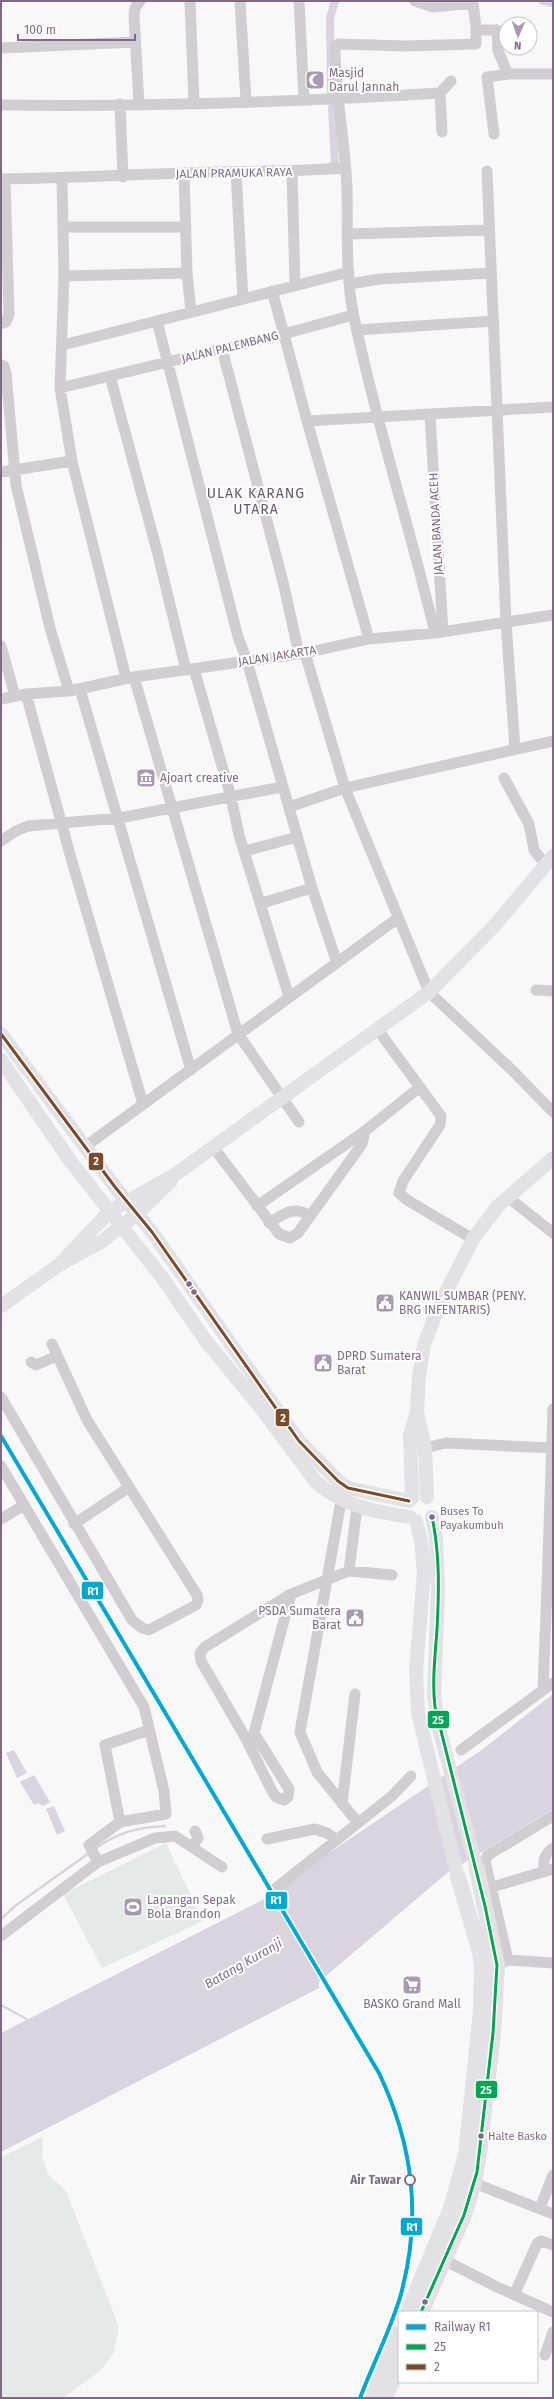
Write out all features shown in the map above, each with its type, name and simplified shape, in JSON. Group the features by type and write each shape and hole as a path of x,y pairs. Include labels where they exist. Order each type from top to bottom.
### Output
{"highway":[{"path":"421,2311 464,2215 474,2182 503,1963 477,1869"},
{"path":"408,2311 451,2208 466,2155 481,2011 482,1968 480,1952 458,1877"},
{"path":"381,2393 398,2336"},
{"path":"381,2393 398,2366"}],"main road":[{"path":"59,1265 110,1211 176,1174 214,1148 429,992 500,920 549,860"},
{"path":"1,1034 137,1214 299,1441 338,1481 348,1488 410,1499 419,1495 428,1496"},
{"path":"1,1060 71,1162 316,1482 326,1492 357,1507 426,1521 432,1516"},
{"path":"477,1869 447,1760 434,1696 438,1588 436,1537 432,1516 434,1506 428,1496 425,1448 417,1412 418,1376 424,1345 450,1281 472,1239 498,1206 509,1198 553,1158"},
{"path":"1,1306 59,1265 88,1251 137,1214 176,1174"},
{"path":"417,1412 410,1435 410,1499 407,1509 413,1519 421,1542 424,1572 418,1644 416,1696 429,1763 458,1877"}],"street":[{"path":"139,104 134,12 137,3 140,1"},
{"path":"190,1 194,103"},
{"path":"240,1 246,101"},
{"path":"299,1 304,99"},
{"path":"415,1 433,7 473,3 477,42 472,45 337,44 335,47 336,97 345,168 349,272 353,315 378,418 439,632"},
{"path":"476,30 498,30 498,51 508,74"},
{"path":"1,48 135,42"},
{"path":"494,134 487,76 508,74 553,74"},
{"path":"1,105 194,103 440,93 451,81"},
{"path":"440,93 442,132"},
{"path":"120,104 122,177"},
{"name":"JALAN PRAMUKA RAYA","path":"3,179 62,179 184,173 292,172 345,168"},
{"path":"487,171 506,622 515,749"},
{"path":"236,172 243,299"},
{"path":"292,172 295,285"},
{"path":"184,173 187,273 191,312"},
{"path":"1,324 6,322 9,314 3,179"},
{"path":"62,179 64,276 63,345 60,388 72,461 130,678 173,807 238,1034 299,1122"},
{"path":"62,227 186,227"},
{"path":"348,234 489,230"},
{"path":"63,345 349,272"},
{"path":"64,276 187,273"},
{"path":"350,284 380,280 491,273"},
{"path":"272,291 284,334 353,315"},
{"path":"157,321 223,583 312,888 336,963"},
{"path":"357,330 494,321"},
{"name":"JALAN PALEMBANG","path":"60,388 284,334 307,421 369,639"},
{"path":"222,349 302,654 345,788 429,992 513,1071 553,1112"},
{"path":"1,365 4,366 6,373 13,471 50,628 75,690 119,818 191,1070"},
{"path":"110,376 190,670 231,797 289,998"},
{"path":"307,421 430,416 553,407"},
{"name":"JALAN BANDA ACEH","path":"430,416 439,632"},
{"path":"1,472 72,461"},
{"name":"JALAN JAKARTA","path":"1,699 21,695 75,690 130,678 302,654 369,639 439,632 553,615"},
{"path":"1,646 21,695 62,823 143,1104"},
{"path":"289,807 345,788 553,741"},
{"path":"504,778 529,824 534,850 549,860"},
{"path":"1,840 22,828 119,818 282,787"},
{"path":"246,851 297,837"},
{"path":"262,903 312,888"},
{"path":"86,1146 398,918"},
{"path":"536,990 553,991"},
{"path":"378,1030 439,1112 442,1121 399,1191 407,1200 472,1239"},
{"path":"257,1206 365,1131 420,1087"},
{"path":"214,1148 270,1223 281,1236 290,1238 298,1233 362,1144 365,1131"},
{"path":"509,1198 553,1233"},
{"path":"270,1223 292,1210 302,1211 310,1216"},
{"path":"1,1397 127,1615 137,1625 149,1630 196,1604 198,1600 197,1595 128,1488 87,1420 52,1344"},
{"path":"31,1362 36,1365 57,1356"},
{"path":"543,1690 550,1587 553,1409"},
{"path":"425,1448 446,1443 552,1448"},
{"path":"1,1466 144,1706 164,1790 166,1814 120,1822 89,1845 98,1862"},
{"path":"74,1524 128,1488"},
{"path":"341,1500 329,1578 300,1729 303,1741 317,1772 358,1823"},
{"path":"1,1519 24,1505"},
{"path":"349,1571 357,1507"},
{"path":"291,1594 250,1735 274,1793 280,1799 287,1799 289,1788 250,1735 201,1661 200,1653 205,1646 291,1594 329,1578 349,1571 392,1574"},
{"path":"461,1750 553,1683"},
{"path":"342,1804 355,1694"},
{"path":"120,1822 105,1745 149,1730"},
{"path":"276,1888 392,1796 410,1776"},
{"path":"553,1816 488,1855 485,1868 492,1887 503,1963 553,1963"},
{"path":"266,1839 314,1829 327,1832 337,1840"},
{"path":"192,1847 198,1838 195,1831"},
{"path":"1,1936 98,1862 166,1836 175,1836 222,1867"},
{"path":"492,1887 548,1870 543,1860 546,1853 553,1848"},
{"path":"540,2208 553,2175"},
{"path":"474,2182 553,2214"},
{"path":"514,2295 539,2242 543,2241 553,2245"},
{"path":"444,2260 514,2295 553,2312"},
{"path":"545,2355 553,2332"}],"shaded area":[{"name":"Lapangan Sepak Bola Brandon","path":"166,1843 203,1921 102,1968 63,1894"},
{"path":"43,2137 42,2156 48,2174 66,2191 119,2327 114,2353 100,2371 66,2396 60,2398 1,2398 1,2157"}],"water":[{"name":"Batang Kuranji","path":"553,1694 553,1809 447,1873 319,1982 319,1988 1,2152 1,2033 280,1891 286,1882 483,1749"},
{"path":"14,1750 27,1773 17,1778 6,1753"},
{"path":"34,1775 50,1802 43,1806 38,1803 34,1805 20,1782"},
{"path":"54,1806 65,1831 57,1835 46,1809"}],"waterway":[{"path":"331,93 330,18 335,1"},
{"path":"543,1 553,3"},
{"path":"326,169 335,164 332,108"},
{"path":"95,1849 119,1835 137,1829 165,1826"},
{"path":"1,1919 15,1906 89,1853"},
{"path":"1,2005 30,2021"}],"rail line":[{"name":"R1","path":"1,1436 379,2073 391,2100 400,2127 411,2181 411,2237 407,2265 397,2307 360,2398"}],"transit line":[{"name":"2","path":"1,1034 115,1187 152,1232 299,1441 338,1481 348,1488 409,1501"},
{"name":"25","path":"421,2311 464,2215 477,2172 493,2033 497,1965 485,1906 435,1707 434,1679 438,1616 438,1573 435,1531 432,1517"}],"place":[{"name":"Masjid Darul Jannah","path":"315,80"},
{"name":"Ajoart creative","path":"146,778"},
{"name":"KANWIL SUMBAR (PENY. BRG INFENTARIS)","path":"385,1303"},
{"name":"DPRD Sumatera Barat","path":"323,1363"},
{"name":"Buses To Payakumbuh","path":"432,1517"},
{"name":"PSDA Sumatera Barat","path":"355,1618"},
{"name":"Lapangan Sepak Bola Brandon","path":"133,1907"},
{"name":"BASKO Grand Mall","path":"412,1985"},
{"name":"Halte Basko","path":"481,2136"},
{"name":"Air Tawar","path":"410,2180"}],"district":[{"name":"ULAK KARANG UTARA","path":"256,502"}]}
